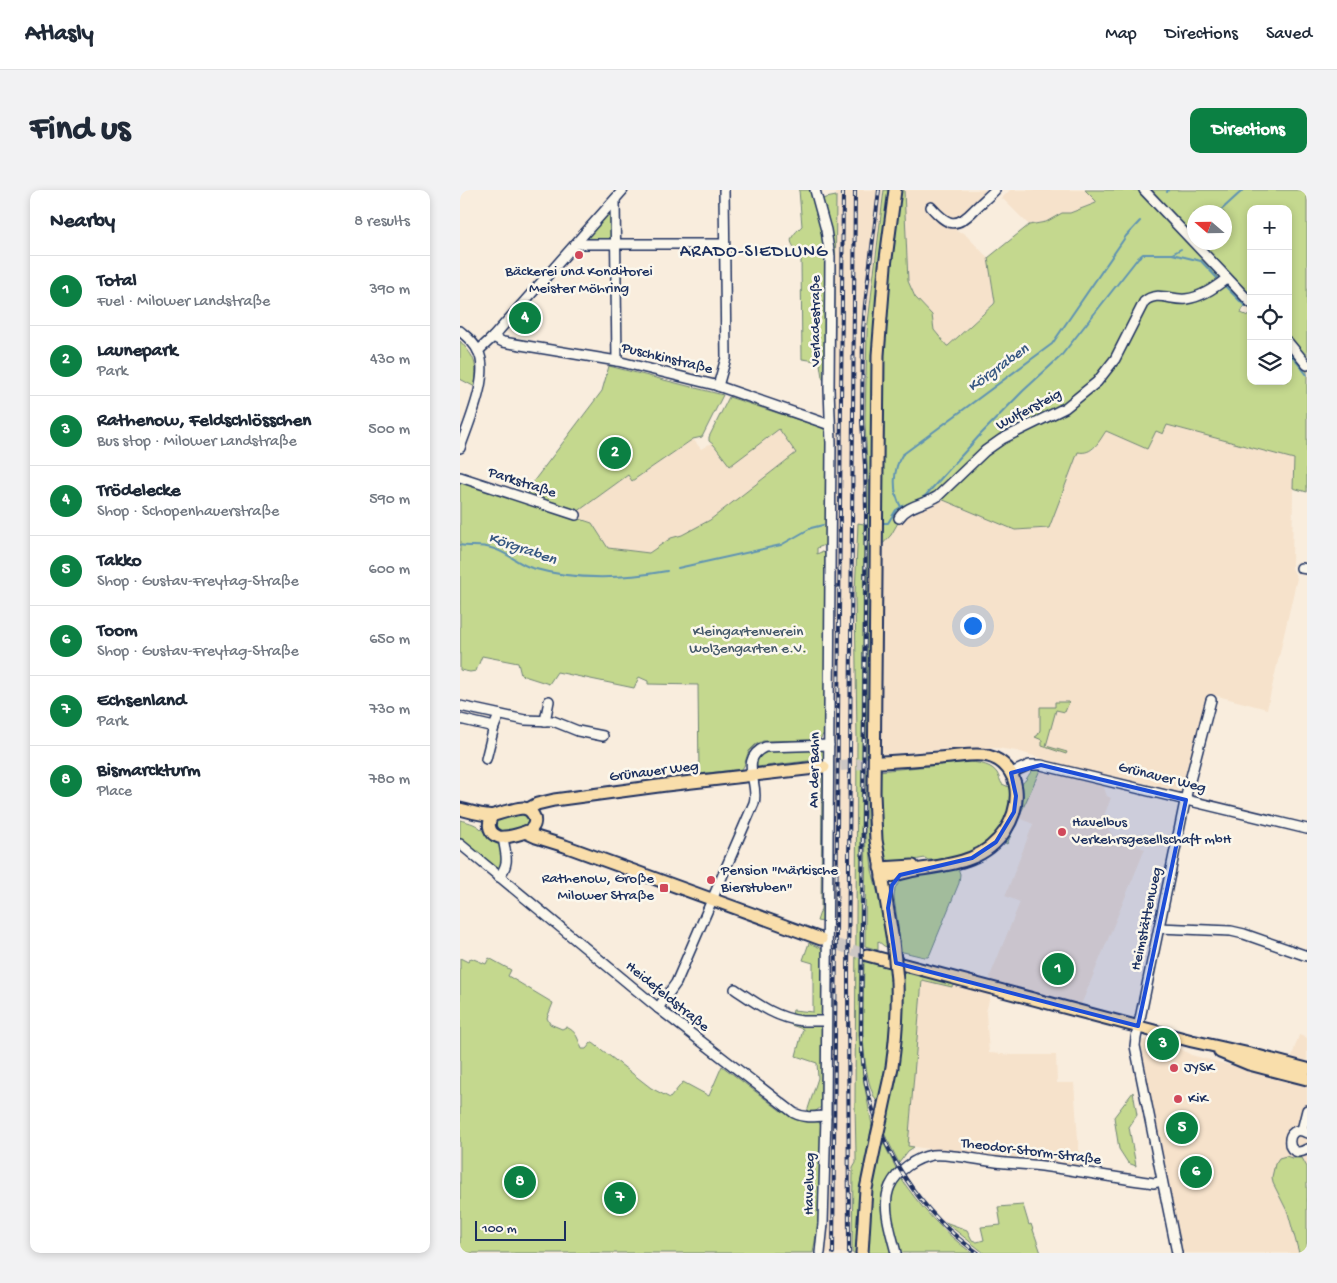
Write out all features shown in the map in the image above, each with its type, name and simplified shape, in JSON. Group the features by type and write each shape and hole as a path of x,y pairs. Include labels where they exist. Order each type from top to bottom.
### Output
{"main road":[{"path":"862,1253 866,1189 892,1069 898,1004 893,941 876,840 874,794 877,394 885,266 895,190"},
{"path":"881,762 978,755 988,756 1004,764 1011,773 1015,784 1016,803 1012,820 1004,833 996,842 980,854 950,864 900,874 881,873"},
{"name":"Grünauer Weg","path":"530,821 537,804 647,788 824,767"},
{"path":"530,821 503,837 492,832 491,821 496,814 521,808 530,821 536,838 565,846 821,939"},
{"path":"460,809 491,821"},
{"path":"460,815 480,821 491,821"},
{"path":"881,873 939,863 950,864"},
{"path":"888,908 892,885 900,874"},
{"path":"867,955 1192,1041 1307,1069"},
{"path":"1192,1041 1249,1064 1307,1079"}],"street":[{"path":"478,351 493,337 623,190"},
{"path":"718,386 726,358 724,190"},
{"name":"Verladestraße","path":"815,190 826,230 830,257 830,424"},
{"path":"931,208 944,220 955,223 962,221 995,190"},
{"path":"1144,190 1247,299"},
{"path":"615,200 617,361"},
{"path":"576,244 724,244"},
{"name":"Wulfersteig","path":"899,518 906,510 938,496 985,451 1002,439 1065,408 1097,382 1115,359 1147,299 1154,296 1188,299 1210,292 1227,278"},
{"path":"460,331 474,344 478,351 482,369 482,377 460,448"},
{"name":"Puschkinstraße","path":"493,337 503,342 617,361 718,386 830,424"},
{"path":"1292,347 1307,364"},
{"name":"An der Bahn","path":"826,1116 830,424"},
{"name":"Parkstraße","path":"460,477 576,515"},
{"name":"Heimstättenweg","path":"1177,1253 1135,1046 1186,800 1210,700"},
{"path":"545,720 549,701"},
{"path":"460,706 524,720 545,720 578,731 603,736"},
{"path":"486,759 494,727 500,716"},
{"path":"460,720 494,727"},
{"path":"658,1008 676,983 754,803 756,791 751,766 753,757 765,747 829,745"},
{"name":"Grünauer Weg","path":"1011,773 1029,765 1041,764 1307,829"},
{"path":"499,877 507,862 503,837"},
{"name":"Heidefeldstraße","path":"460,844 658,1008 794,1113 810,1117 826,1116"},
{"path":"1159,928 1231,931 1307,956"},
{"path":"734,989 784,1017 803,1021 826,1021"},
{"path":"1307,1110 1304,1132 1297,1131 1292,1133 1289,1139 1293,1150 1302,1152 1307,1149"},
{"name":"Havelweg","path":"820,1253 823,1224 826,1116"},
{"name":"Theodor-Storm-Straße","path":"896,1253 887,1212 887,1198 891,1185 901,1172 918,1160 933,1155 1040,1166 1154,1183 1162,1182"}],"highlighted area":[{"path":"1041,765 1186,800 1138,1026 896,963 888,908 892,885 900,875 972,858 996,842 1014,812 1016,796 1011,773"}],"shaded area":[{"path":"836,190 884,190 867,331 865,422 868,470 867,526 863,523 855,594 857,738 856,1163 853,1168 852,1253 826,1253"},
{"path":"904,190 990,190 964,217 956,231 964,233 988,258 995,302 948,346 934,330 932,315 915,297 908,281"},
{"path":"1010,190 1085,190 1096,203 1070,213 1062,213 1046,222 1029,225 1002,198"},
{"path":"1167,425 1295,459 1292,568 1297,578 1267,709 1214,695 1213,700 1207,699 1182,792 1067,766 1017,751 997,748 968,748 878,755 880,547 891,535 901,518 941,499 1015,530 1049,528 1078,452 1093,450 1106,431 1147,449 1156,431"},
{"path":"779,429 796,453 710,520 682,535 671,538 649,553 608,548 592,523 576,517 577,512 628,475 633,481 693,439 701,449 711,443 714,445 730,466"},
{"path":"1040,770 1103,785 1107,796 1111,798 1102,821 1114,837 1145,849 1081,1005 991,981 990,976 1020,902 1005,896 1033,824 1019,818"},
{"path":"922,980 952,986 953,983 991,993 986,1012 989,1053 1056,1055 1057,1083 1074,1083 1080,1168 908,1146"},
{"path":"1299,1035 1307,1038 1307,1062 1291,1059"},
{"path":"1139,1039 1179,1048 1191,1055 1307,1085 1307,1167 1302,1158 1286,1156 1272,1177 1273,1183 1288,1213 1299,1253 1182,1253 1140,1054"}],"green space":[{"path":"799,190 811,190 823,231 826,255 825,383 820,364 817,361 802,359 801,258 791,242 793,236 802,226"},
{"path":"884,190 890,190 877,290 873,369 868,826 872,870 890,948 878,941 878,950 865,946 868,482 865,422 867,331"},
{"path":"899,190 904,190 908,281 915,297 932,315 934,330 947,346 995,302 988,258 1029,225 1046,222 1062,213 1070,213 1096,203 1085,190 1139,190 1187,240 1187,250 1196,250 1220,275 1219,279 1212,286 1188,296 1155,293 1113,357 1096,379 1063,406 1009,432 929,497 903,507 895,515 899,521 891,535 880,547 885,308"},
{"path":"1147,190 1307,190 1307,359 1292,342 1292,205 1247,205 1247,295 1203,250 1232,250 1232,205 1187,205 1187,233"},
{"path":"836,196 834,417 833,262 821,199"},
{"path":"612,208 613,240 584,241"},
{"path":"1228,283 1247,303 1247,306 1243,308 1241,313 1247,316 1247,385 1292,385 1292,351 1307,369 1307,492 1293,488 1294,459 1167,425 1163,434 1156,431 1147,449 1106,431 1092,449 1078,452 1049,528 1015,530 941,499 997,445 1086,397 1147,303 1155,299 1186,302"},
{"path":"460,341 474,362 476,372 475,387 460,379"},
{"path":"609,366 723,395 702,437 693,439 632,481 628,475 577,512 528,495 530,486 602,391"},
{"name":"Kleingartenverein Wolzengarten e.V.","path":"729,397 820,427 826,433 826,542 825,545 817,548 817,554 821,552 826,553 825,731 821,738 816,740 763,741 749,751 742,769 699,774 698,685 648,684 648,681 639,677 634,688 557,672 549,684 521,675 518,663 482,656 476,671 460,670 460,482 592,523 608,548 649,553 671,538 682,535 710,520 796,453 779,429 730,466 709,441 709,437"},
{"path":"858,523 864,524 859,1035 864,1083 872,1125 862,1185 856,1253 852,1253 853,1168 856,1163 857,738 855,594"},
{"path":"1055,702 1069,702 1065,712 1056,710 1046,746 1067,752 1066,754 1042,746 1042,740 1035,737 1040,730 1040,707 1055,707"},
{"path":"821,749 824,751 825,759 757,767 757,761 760,756 770,750"},
{"path":"971,762 989,766 997,773 1002,784 1009,787 1010,810 998,835 976,852 948,859 928,860 925,858 914,860 912,863 894,862 887,859 881,843 878,771"},
{"path":"1033,770 1040,770 1007,844 1002,841 1022,791 1021,784"},
{"path":"822,774 825,774 823,922 817,921 821,909"},
{"path":"525,813 529,817 529,824 526,827 502,833 498,832 494,827 495,820"},
{"path":"460,820 478,826 490,839 499,844 502,856 499,868 495,867 460,839"},
{"path":"958,868 960,874 959,883 928,957 899,951 894,898 895,888 907,876"},
{"path":"809,943 823,949 822,1016 815,1018 792,1015 793,1010 813,1012 813,963 803,960"},
{"path":"460,958 468,962 471,958 486,964 489,958 511,970 508,976 553,1003 547,1018 550,1024 562,1029 566,1027 573,1031 582,1049 586,1049 593,1043 651,1088 670,1098 683,1082 709,1096 722,1066 791,1117 804,1121 819,1122 821,1138 818,1223 813,1253 460,1253"},
{"path":"864,959 892,968 894,996 887,1068 878,1104 871,1090 864,1054"},
{"path":"900,968 953,983 952,987 922,980 908,1146 914,1147 908,1151 899,1163 883,1131 889,1109"},
{"path":"791,1023 818,1025 822,1029 821,1107 816,1111 807,1112 818,1078 817,1063 796,1056 803,1029 791,1025"},
{"path":"1133,1092 1137,1115 1129,1127 1136,1166 1128,1163 1119,1149 1114,1117"},
{"path":"882,1140 896,1168 884,1188 881,1202 891,1253 866,1253 871,1190"},
{"path":"1286,1156 1302,1158 1307,1167 1307,1253 1299,1253 1288,1213 1273,1183 1272,1177 1275,1164 1279,1158"},
{"path":"900,1177 933,1218 972,1253 900,1253 890,1210 891,1192"},
{"path":"1023,1205 1041,1253 984,1253 945,1222 967,1230 972,1240 977,1242 984,1240 981,1227 1001,1225 998,1207"}],"waterway":[{"path":"1227,205 1243,190"},
{"name":"Körgraben","path":"883,523 888,523 896,510 901,507 896,495 895,474 902,455 1052,344 1126,236 1140,221"},
{"path":"1172,254 1181,249"},
{"path":"901,507 926,495 980,435 1061,356 1143,254 1172,254 1201,261 1218,279"},
{"path":"1225,286 1246,307"},
{"path":"1292,356 1307,375"},
{"name":"Körgraben","path":"678,568 781,545 811,528 823,525"},
{"name":"Körgraben","path":"460,545 496,550 532,568 566,575 616,577 667,571"}],"tunnel":[{"path":"824,767 881,762"},
{"path":"821,939 867,955"}],"railway":[{"path":"833,1253 843,190"},
{"path":"849,1253 848,976 855,190"},
{"path":"879,190 863,331 862,422 866,512 861,1035 863,1059 866,1084 873,1109 882,1134 906,1179 939,1220 978,1253"}],"place":[{"name":"Bäckerei und Konditorei Meister Möhring","path":"579,255"},
{"name":"Trödelecke","path":"525,318"},
{"name":"Launepark","path":"615,453"},
{"name":"Havelbus Verkehrsgesellschaft mbH","path":"1062,832"},
{"name":"Pension \"Märkische Bierstuben\"","path":"711,880"},
{"name":"Rathenow, Große Milower Straße","path":"664,888"},
{"name":"Total","path":"1058,969"},
{"name":"Rathenow, Feldschlösschen","path":"1163,1044"},
{"name":"JYSK","path":"1174,1068"},
{"name":"KiK","path":"1178,1099"},
{"name":"Takko","path":"1182,1128"},
{"name":"Toom","path":"1196,1172"},
{"name":"Bismarckturm","path":"520,1182"},
{"name":"Echsenland","path":"620,1198"}],"district":[{"name":"ARADO-SIEDLUNG","path":"754,252"}]}
